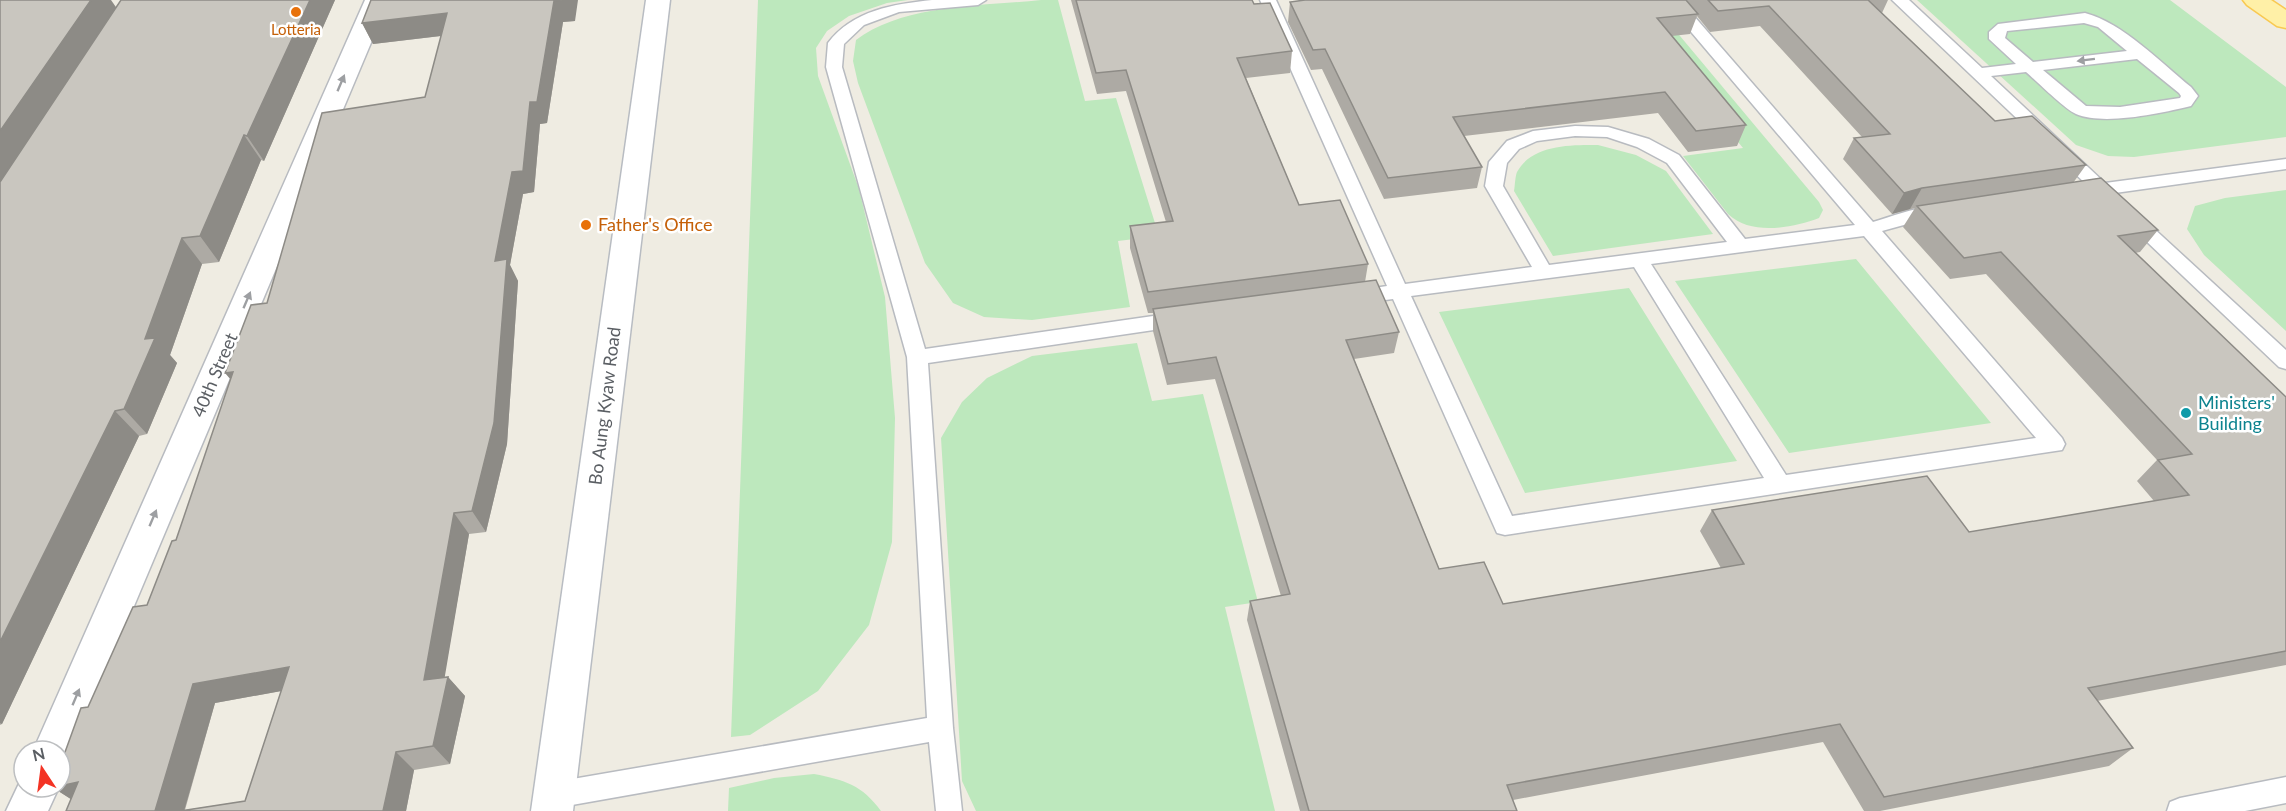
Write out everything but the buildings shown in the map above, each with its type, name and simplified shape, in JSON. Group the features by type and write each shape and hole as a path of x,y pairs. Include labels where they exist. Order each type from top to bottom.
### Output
{"main road":[{"name":"40th Street","path":"58,739 376,0"},
{"name":"Bo Aung Kyaw Road","path":"554,803 658,0"},
{"path":"2255,0 2286,21"}],"lane":[{"path":"949,811 939,728 917,357 834,67 836,43 859,22 897,8 978,0"},
{"path":"1268,0 1505,526 2054,444 1672,0"},
{"path":"1900,0 2286,362"},
{"path":"2085,18 2103,24 2190,96 2186,102 2098,114 2081,110 2033,67 1997,39 1997,32 2003,27 2085,18"},
{"path":"1977,73 2140,54"},
{"path":"1544,272 1494,186 1498,162 1513,145 1533,136 1575,131 1608,132 1643,143 1673,159 1740,246"},
{"path":"2068,194 2286,164"},
{"path":"1341,298 1869,229 1910,217 1955,210"},
{"path":"1639,260 1780,485"},
{"path":"917,357 1202,316"},
{"path":"554,803 939,728"},
{"path":"2180,811 2286,790"}],"green space":[{"path":"758,0 908,0 887,3 849,16 827,31 816,48 818,76 859,189 885,297 895,418 892,542 869,625 818,691 750,735 731,737"},
{"path":"1058,0 1085,101 1116,98 1159,236 1118,241 1130,307 1032,320 984,317 953,303 925,263 858,83 853,61 856,40 875,28 920,13"},
{"path":"1917,0 2170,0 2286,87 2286,137 2134,157 2108,156 2076,145"},
{"path":"1675,30 1819,202 1823,210 1819,218 1797,225 1772,228 1760,228 1737,221 1728,214 1683,156 1743,148 1649,33"},
{"path":"1598,145 1636,155 1666,171 1713,234 1553,256 1514,191 1517,172 1532,156 1542,151 1565,146"},
{"path":"2286,190 2286,331 2204,255 2187,229 2195,206 2225,198"},
{"path":"1856,259 1991,423 1789,453 1675,281"},
{"path":"1629,288 1737,461 1525,493 1439,312"},
{"path":"1137,343 1152,401 1203,394 1258,602 1225,607 1275,811 976,811 962,781 941,438 962,402 987,378 1032,356"},
{"path":"814,774 860,789 881,811 728,811 729,788 774,778"}],"place":[{"name":"Lotteria","path":"296,12"},
{"name":"Father's Office","path":"586,225"},
{"name":"Ministers' Building","path":"2186,413"}]}
